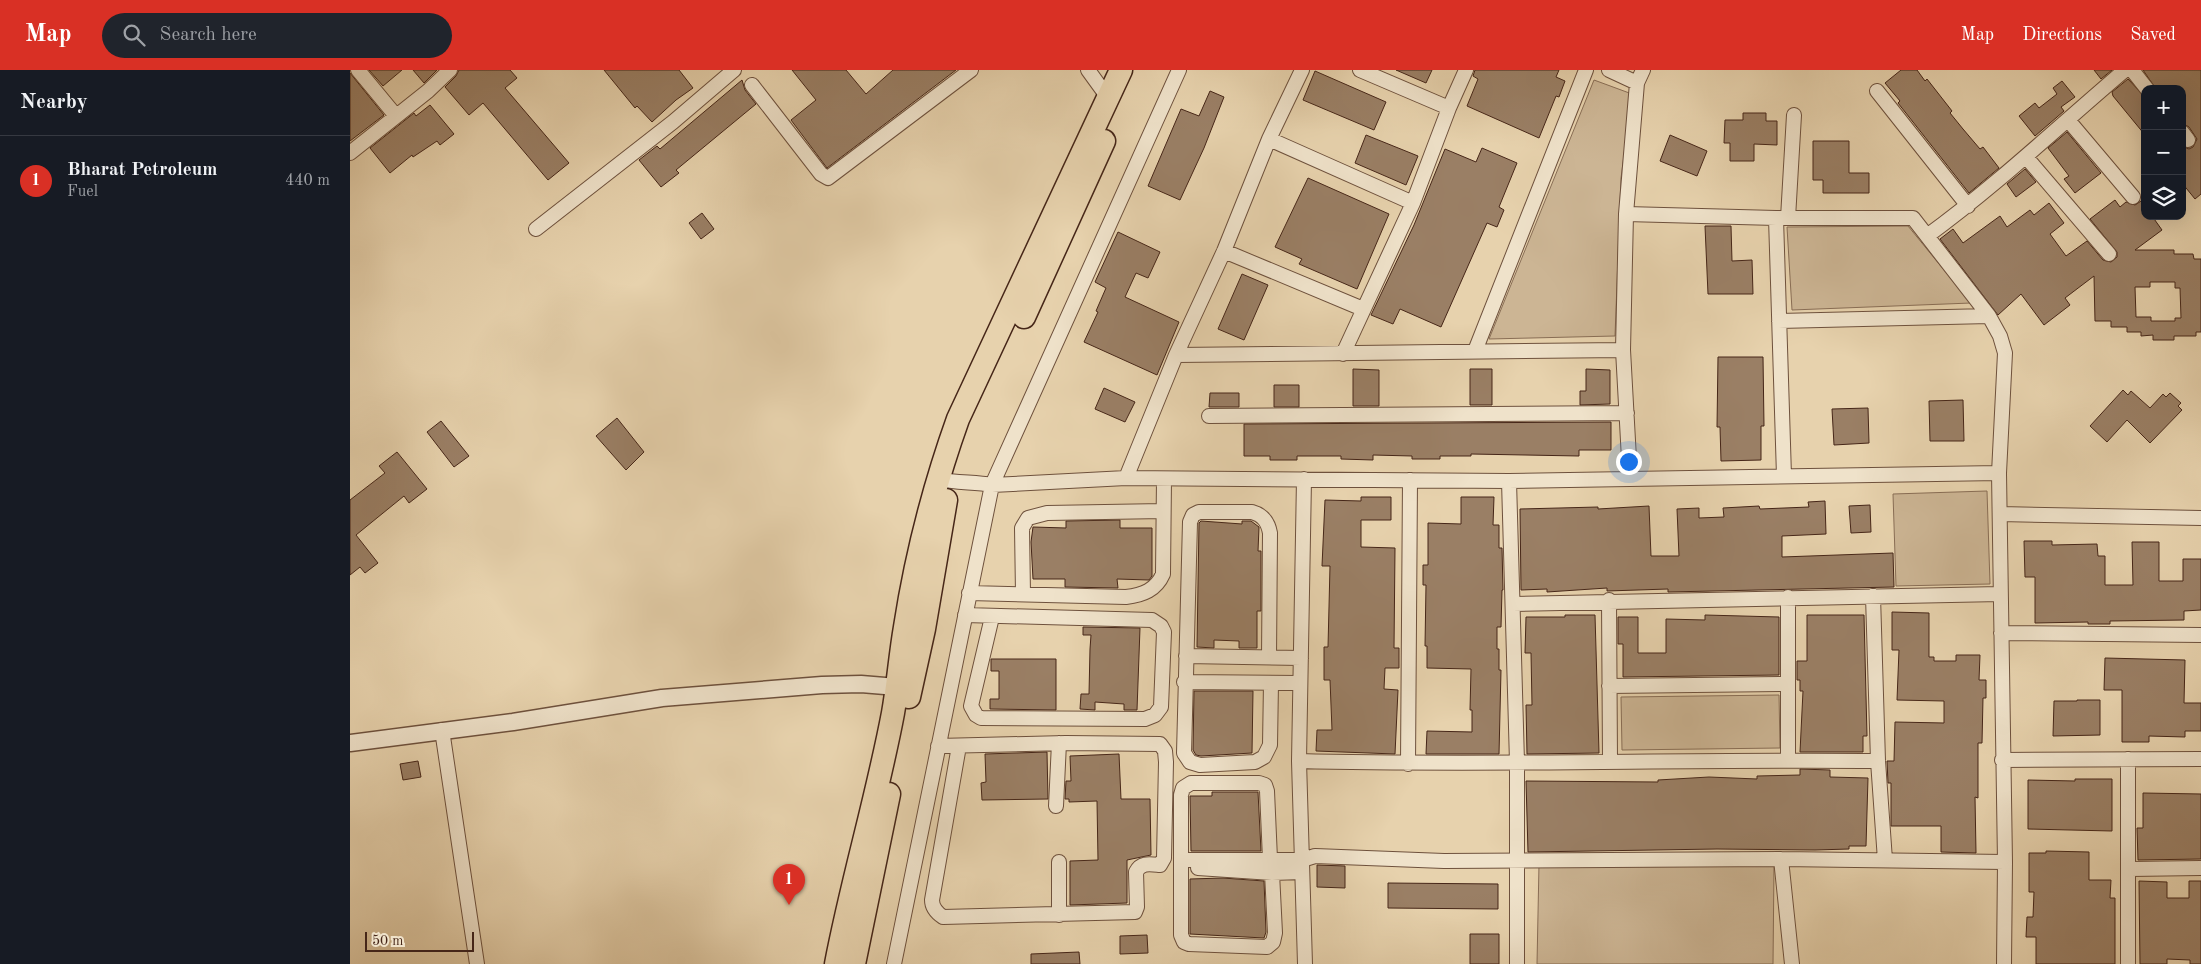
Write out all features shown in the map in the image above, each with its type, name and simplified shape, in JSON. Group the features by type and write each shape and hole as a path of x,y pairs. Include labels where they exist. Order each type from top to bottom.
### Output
{"highway":[{"path":"1027,292 1121,70"},
{"path":"836,964 897,687 905,627 925,529 945,481 958,419 1027,292 1137,70"},
{"path":"854,964 901,730 924,629 946,500 945,481"}],"street":[{"path":"358,70 396,116"},
{"path":"352,147 396,116 450,70"},
{"path":"536,229 672,122 734,70"},
{"path":"752,85 820,174 828,178 971,70"},
{"path":"1088,70 1109,99"},
{"path":"894,964 992,485 1179,70"},
{"path":"1126,478 1176,355 1224,251 1269,139 1302,70"},
{"path":"1360,70 1449,108"},
{"path":"1343,354 1413,203 1449,108 1466,70"},
{"path":"1475,351 1586,70"},
{"path":"1609,70 1640,76 1626,214 1623,350 1630,477"},
{"path":"1927,236 1968,206 2124,70"},
{"path":"2132,70 2144,85"},
{"path":"1877,91 1968,206"},
{"path":"1784,476 1779,321 1782,218 1794,115"},
{"path":"2068,120 2133,197"},
{"path":"1269,139 1413,203"},
{"path":"2026,157 2109,254"},
{"path":"1626,214 1782,218 1914,218 1989,316 2000,336 2005,353 2000,473 2002,760 2005,862 2004,964"},
{"path":"1224,251 1364,309"},
{"path":"1779,321 1989,316"},
{"path":"1176,355 1623,350"},
{"path":"1209,416 1627,413"},
{"path":"945,481 975,482 992,485 1126,478 1509,481 1630,477 2000,473"},
{"path":"969,593 1126,597 1136,596 1156,587 1163,574 1164,479"},
{"path":"1304,479 1299,762 1305,964"},
{"path":"1408,764 1410,480"},
{"path":"1509,481 1519,861 1517,964"},
{"path":"1023,594 1022,528 1028,518 1047,513 1164,511"},
{"path":"1269,657 1269,526 1260,514 1252,512 1214,511 1199,512 1193,515 1190,522 1184,682 1184,753 1190,762 1200,765 1255,762 1264,757 1270,745 1271,683"},
{"path":"2000,514 2201,518"},
{"path":"1513,604 1610,600 2000,594"},
{"path":"1873,596 1878,761 1885,860"},
{"path":"1788,598 1788,760"},
{"path":"1610,600 1610,760"},
{"path":"965,615 1152,620 1157,622 1164,632 1161,707 1155,714 1145,719 981,718 976,715 971,706 992,617"},
{"path":"2001,633 2201,634"},
{"path":"1186,656 1301,658"},
{"path":"1184,682 1300,683"},
{"path":"350,743 513,722 662,698 822,685 861,684 897,687"},
{"path":"1610,686 1788,684"},
{"path":"442,730 476,964"},
{"path":"938,746 1156,742 1162,746 1165,751 1166,762 1164,858 1160,864 1142,864 1138,868 1136,872 1137,907 1135,912 943,917 935,910 932,900 959,746"},
{"path":"1056,806 1058,743"},
{"path":"2128,759 2130,869 2128,964"},
{"path":"2002,760 2201,759"},
{"path":"1299,762 1408,764 1610,760 1878,761"},
{"path":"1259,783 1265,785 1268,791 1271,866 1275,933 1273,942 1267,947 1189,944 1184,942 1181,934 1181,795 1183,788 1191,784 1259,783"},
{"path":"1181,863 1302,866 1315,856 1444,862 1781,859 2005,862"},
{"path":"1781,859 1792,964"},
{"path":"1059,862 1059,915"},
{"path":"2130,869 2201,868"}],"shaded area":[{"path":"1594,80 1632,94 1621,178 1615,336 1489,339"},
{"path":"1908,226 1971,303 1792,310 1787,227"},
{"path":"1987,491 1990,584 1896,586 1893,494"},
{"path":"1779,695 1780,748 1622,750 1621,697"},
{"path":"1539,864 1774,865 1773,964 1537,964"}],"building":[{"path":"369,70 402,70 383,86"},
{"path":"413,70 437,70 424,83"},
{"path":"459,70 510,70 517,78 505,88 569,163 548,180 483,103 469,115 445,87"},
{"path":"604,70 679,70 693,88 676,100 652,122 637,106 635,108"},
{"path":"792,70 846,70 866,94 893,70 956,70 827,168 791,120 816,100"},
{"path":"1396,70 1432,70 1426,83"},
{"path":"1475,70 1559,70 1556,77 1565,81 1559,97 1556,96 1539,138 1467,106 1478,79 1473,76"},
{"path":"1901,70 1917,70 1925,81 1927,79 1952,111 1950,113 1980,149 1983,147 1999,168 1969,193 1898,103 1900,101 1885,83"},
{"path":"2094,70 2112,70 2101,79"},
{"path":"2143,70 2201,70 2201,194 2195,199 2186,188 2186,148 2189,149 2193,147 2197,139 2186,125 2186,85 2153,85"},
{"path":"1315,71 1386,102 1374,130 1303,100"},
{"path":"350,73 384,115 350,141"},
{"path":"2128,79 2141,93 2141,130 2113,96 2112,92"},
{"path":"742,80 745,90 756,104 676,170 679,173 661,187 639,160 657,146 660,149"},
{"path":"2062,81 2075,97 2061,107 2064,111 2035,136 2019,116 2035,103 2039,108 2057,94 2053,88"},
{"path":"1210,91 1224,97 1204,148 1180,200 1148,186 1181,109 1199,116"},
{"path":"430,105 454,134 440,145 437,141 413,157 412,155 390,173 370,148 414,113 416,116"},
{"path":"1743,113 1766,113 1766,121 1777,121 1777,145 1754,144 1754,161 1730,161 1730,143 1724,143 1725,120 1743,120"},
{"path":"2067,132 2101,173 2075,193 2064,179 2069,176 2048,148"},
{"path":"1366,135 1418,156 1406,185 1355,163"},
{"path":"1670,135 1707,151 1697,176 1660,161"},
{"path":"1813,141 1849,141 1849,173 1869,173 1869,193 1823,193 1823,180 1813,180"},
{"path":"1482,148 1517,163 1499,207 1504,210 1497,227 1487,223 1441,327 1400,309 1393,324 1371,315 1414,225 1445,149 1476,162"},
{"path":"2025,169 2036,182 2016,197 2007,184"},
{"path":"1308,178 1389,214 1357,289 1299,264 1302,259 1275,247"},
{"path":"2115,200 2120,207 2126,202 2135,205 2141,201 2141,220 2155,220 2162,230 2135,250 2174,250 2174,254 2193,254 2194,259 2201,259 2201,332 2196,332 2196,336 2174,336 2174,340 2153,340 2153,335 2141,336 2141,332 2127,332 2127,327 2111,327 2111,321 2095,321 2094,276 2065,298 2070,305 2044,325 2021,294 1998,315 1940,239 1953,229 1963,243 2000,216 2007,227 2030,210 2034,215 2049,203 2064,223 2050,234 2066,256 2087,241 2103,260 2111,262 2117,257 2117,252 2090,219","holes":["2150,282 2175,282 2175,288 2180,288 2181,318 2175,318 2175,321 2151,321 2151,317 2136,317 2135,287 2150,287"]},
{"path":"702,213 714,229 701,239 689,223"},
{"path":"1705,226 1731,226 1732,261 1752,260 1753,294 1708,294"},
{"path":"1118,232 1160,252 1148,278 1136,273 1125,297 1179,322 1157,375 1084,342 1098,312 1096,311 1106,288 1095,282"},
{"path":"1242,274 1268,285 1244,340 1218,329"},
{"path":"1718,357 1763,357 1764,426 1761,426 1761,460 1721,461 1720,427 1717,427"},
{"path":"1353,369 1379,370 1379,406 1353,406"},
{"path":"1470,369 1492,369 1492,405 1470,405"},
{"path":"1586,369 1610,370 1610,404 1580,405 1580,391 1586,391"},
{"path":"1274,385 1299,385 1299,407 1274,407"},
{"path":"1104,388 1135,402 1125,422 1095,409"},
{"path":"2123,390 2128,395 2131,391 2150,408 2163,394 2166,397 2170,393 2181,403 2178,406 2182,410 2150,443 2127,420 2107,442 2090,426"},
{"path":"1210,393 1239,393 1239,407 1209,407"},
{"path":"1963,400 1964,441 1930,441 1929,401"},
{"path":"1868,408 1869,443 1834,445 1832,409"},
{"path":"617,418 644,452 626,470 596,436"},
{"path":"441,421 469,456 454,467 427,432"},
{"path":"1611,422 1611,450 1579,450 1579,456 1471,454 1471,456 1440,456 1440,459 1412,459 1412,456 1373,455 1373,460 1341,459 1341,456 1297,456 1297,460 1270,460 1270,456 1244,456 1244,424"},
{"path":"397,452 427,489 409,503 404,496 356,535 378,563 365,573 360,567 350,575 350,500 385,473 379,466"},
{"path":"1361,497 1391,497 1391,520 1361,520 1361,547 1395,548 1394,648 1399,648 1399,668 1385,668 1384,689 1398,690 1395,754 1316,751 1317,730 1332,730 1330,680 1324,680 1324,647 1328,647 1330,566 1322,566 1325,500 1361,501"},
{"path":"1461,497 1494,497 1493,525 1499,525 1499,548 1502,548 1503,590 1501,627 1497,627 1497,649 1499,649 1499,670 1501,670 1499,754 1426,754 1427,731 1472,732 1472,710 1470,710 1471,669 1427,668 1427,646 1425,646 1426,585 1423,585 1423,565 1428,565 1428,523 1461,524"},
{"path":"1825,501 1826,534 1782,536 1782,557 1893,553 1894,587 1668,592 1668,589 1607,591 1607,588 1547,592 1547,589 1521,590 1520,509 1598,507 1598,509 1649,506 1651,556 1679,556 1677,509 1699,508 1699,518 1724,517 1723,508 1759,506 1760,509 1809,507 1808,502"},
{"path":"1870,505 1871,532 1851,533 1849,506"},
{"path":"1120,520 1120,528 1152,528 1152,576 1149,580 1117,579 1118,588 1065,587 1065,579 1033,579 1031,542 1033,527 1066,528 1066,521"},
{"path":"1201,521 1242,524 1242,521 1251,521 1259,527 1258,551 1261,551 1261,611 1257,611 1257,648 1239,648 1239,641 1214,640 1214,648 1197,647 1199,523"},
{"path":"2024,541 2052,541 2052,545 2097,544 2098,556 2105,556 2105,585 2133,585 2132,542 2159,542 2159,581 2183,581 2183,559 2201,559 2201,610 2184,611 2184,620 2110,621 2110,624 2088,624 2088,622 2035,623 2035,577 2025,577"},
{"path":"1892,612 1929,613 1929,657 1934,657 1934,661 1956,661 1956,655 1980,655 1979,680 1986,680 1986,698 1983,698 1982,743 1978,743 1978,798 1975,797 1976,853 1941,852 1941,826 1891,826 1891,783 1888,783 1887,761 1894,761 1895,722 1944,723 1944,701 1897,700 1899,650 1892,650"},
{"path":"1565,615 1595,615 1599,753 1527,754 1526,705 1532,705 1531,653 1525,653 1526,617 1565,617"},
{"path":"1705,615 1779,617 1779,675 1623,677 1623,644 1618,644 1618,617 1638,617 1638,653 1666,653 1666,619 1705,620"},
{"path":"1807,615 1864,615 1867,736 1863,736 1863,752 1800,752 1803,691 1800,691 1800,680 1797,680 1797,661 1807,661"},
{"path":"1083,627 1140,628 1137,710 1124,710 1124,704 1095,702 1095,710 1080,709 1081,694 1089,694 1091,635 1083,635"},
{"path":"2105,658 2185,660 2184,703 2201,703 2201,731 2185,731 2185,737 2149,736 2149,742 2122,742 2122,690 2104,690"},
{"path":"991,659 1056,659 1056,710 990,709 990,699 999,699 999,671 991,671"},
{"path":"1194,691 1253,691 1252,753 1196,755 1193,750"},
{"path":"2100,700 2100,735 2053,736 2054,701"},
{"path":"1047,752 1048,799 982,800 981,783 986,782 985,754"},
{"path":"1119,754 1121,799 1150,799 1151,855 1127,860 1127,903 1070,905 1070,861 1098,860 1097,801 1069,802 1069,799 1065,799 1066,781 1071,781 1070,756"},
{"path":"418,761 421,777 403,780 400,764"},
{"path":"1800,769 1830,770 1830,777 1868,778 1866,846 1849,846 1849,849 1815,850 1717,849 1528,852 1526,781 1658,782 1658,780 1709,777 1757,779 1757,776 1800,775"},
{"path":"2075,779 2112,779 2112,831 2028,829 2028,780 2075,781"},
{"path":"1212,792 1258,792 1261,851 1191,851 1190,796 1212,796"},
{"path":"2143,793 2201,794 2201,859 2138,860 2137,828 2143,828"},
{"path":"2046,851 2089,852 2089,880 2111,880 2110,898 2115,898 2115,964 2036,964 2036,937 2026,937 2027,917 2033,917 2034,892 2029,892 2029,853 2046,853"},
{"path":"1317,865 1345,866 1345,888 1317,887"},
{"path":"1223,878 1264,881 1266,932 1264,938 1190,934 1190,879"},
{"path":"2139,881 2167,882 2167,898 2189,898 2189,881 2201,881 2201,964 2190,964 2190,960 2167,959 2167,964 2140,964"},
{"path":"1388,883 1498,884 1498,909 1388,908"},
{"path":"1470,934 1499,934 1499,964 1470,964"},
{"path":"1147,935 1148,953 1120,954 1120,936"},
{"path":"1079,952 1080,964 1031,964 1031,954"}],"place":[{"name":"Bharat Petroleum","path":"789,905"}]}
